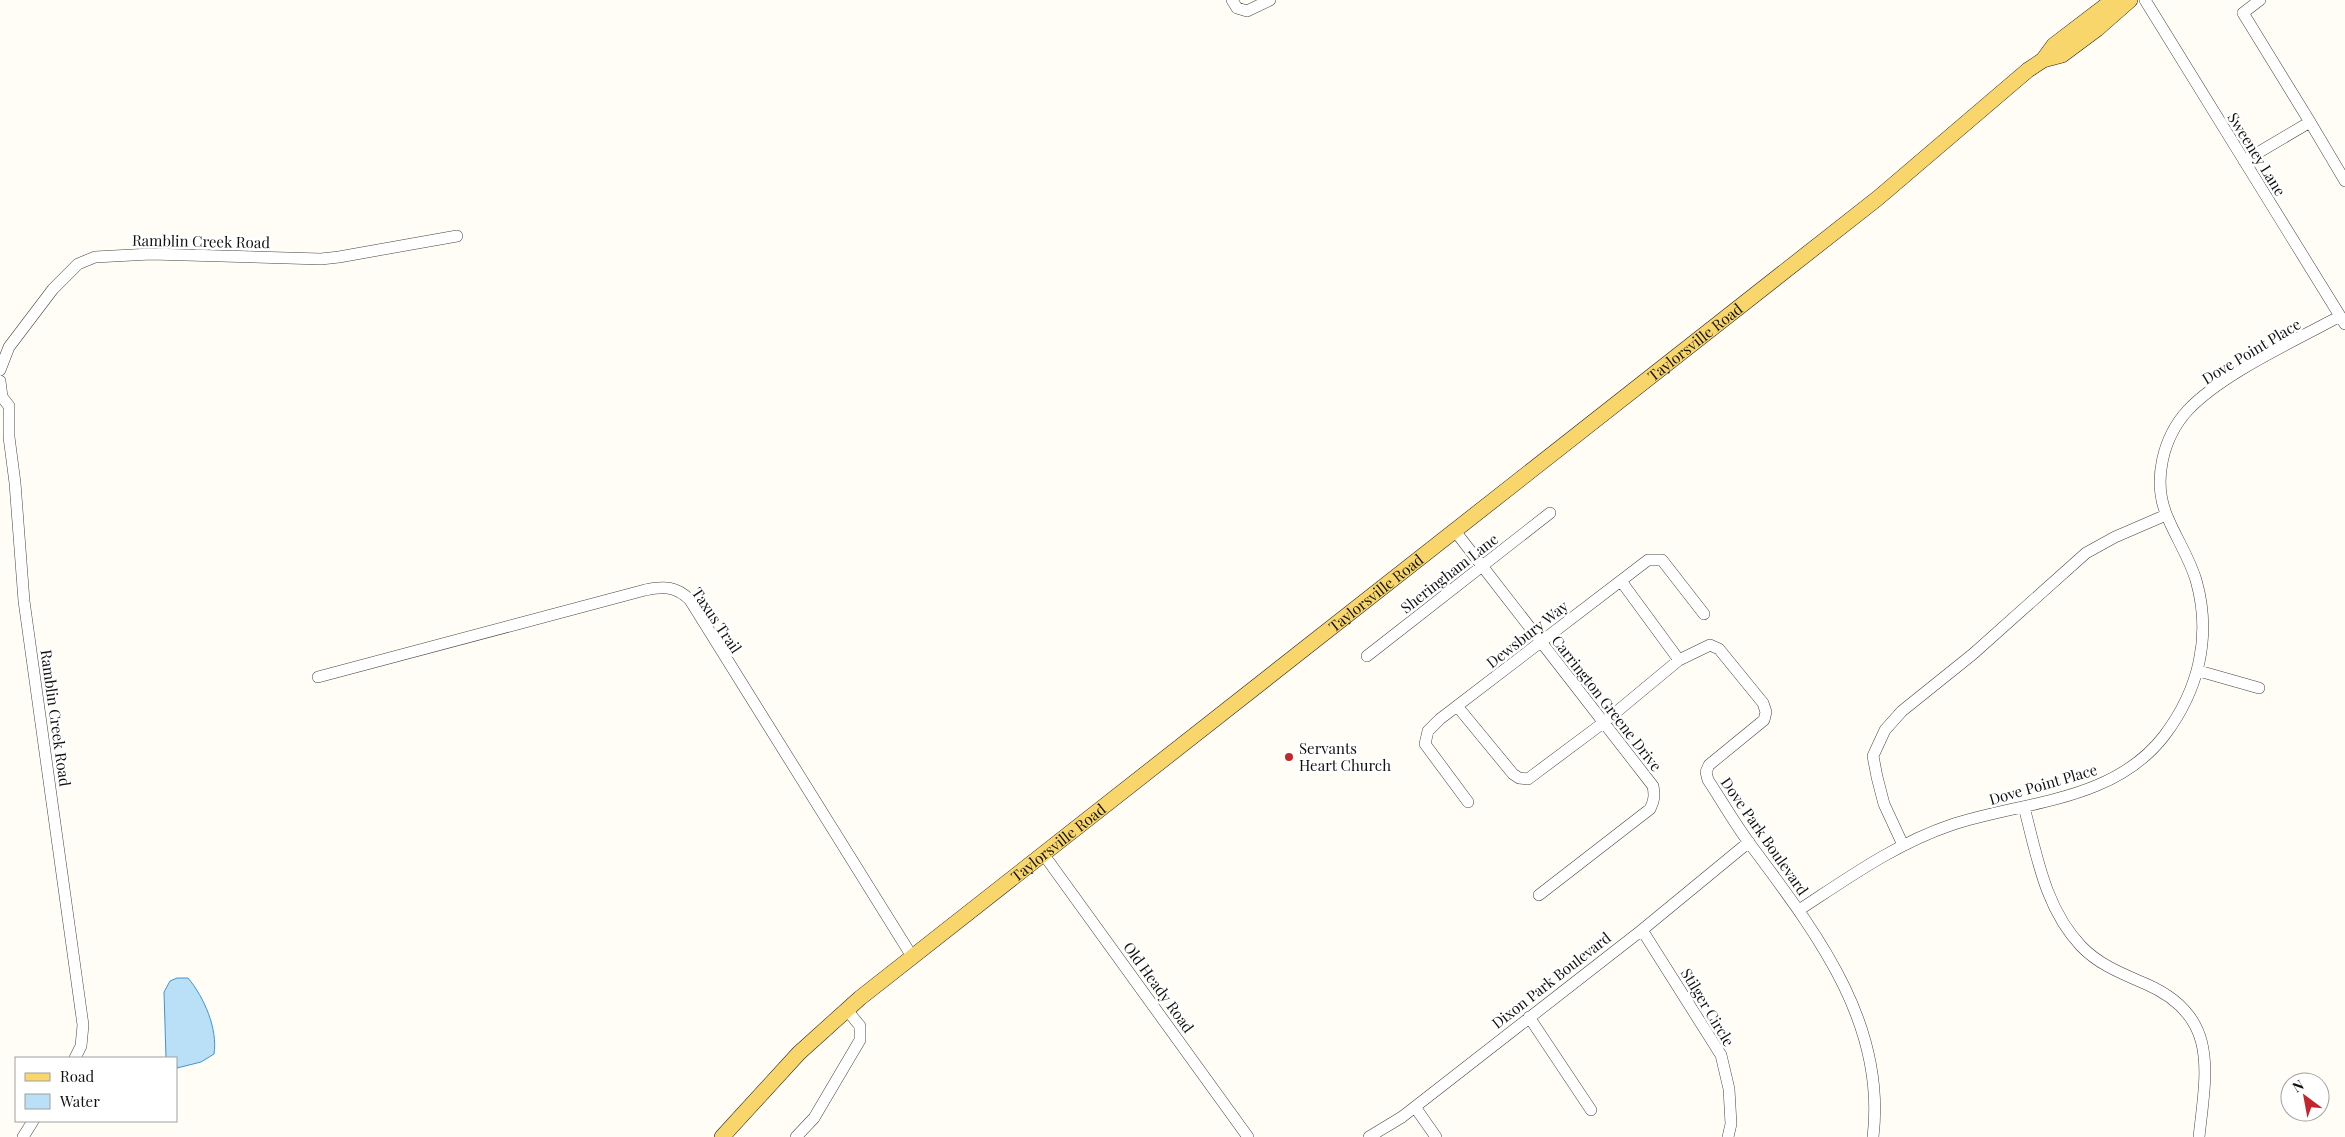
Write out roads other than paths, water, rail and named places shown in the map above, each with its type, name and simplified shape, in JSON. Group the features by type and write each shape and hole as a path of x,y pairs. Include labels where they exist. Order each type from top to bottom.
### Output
{"main road":[{"name":"Taylorsville Road","path":"2043,60 2054,45 2113,0"},
{"name":"Taylorsville Road","path":"722,1137 780,1072 846,1010 1872,203 2028,70 2043,60 2062,55 2097,29 2130,0"}],"street":[{"path":"1232,0 1237,8 1247,11 1270,0"},
{"name":"Sweeney Lane","path":"2145,0 2343,320"},
{"path":"2260,0 2243,13 2345,181"},
{"path":"2244,161 2310,122"},
{"name":"Ramblin Creek Road","path":"0,370 8,347 53,289 78,264 95,257 151,254 321,259 457,236"},
{"name":"Dove Point Place","path":"1799,910 1903,845 1952,825 2102,785 2139,762 2164,736 2184,703 2199,671 2203,638 2201,603 2190,564 2166,515 2162,500 2161,468 2170,439 2187,412 2223,382 2343,320"},
{"name":"Ramblin Creek Road","path":"0,381 2,397 9,406 9,437 15,483 24,601 59,864 84,1025 81,1046 76,1057"},
{"name":"Sheringham Lane","path":"1367,656 1550,513"},
{"path":"1903,845 1884,804 1874,763 1873,756 1884,730 1902,711 1973,654 2086,553 2116,536 2166,515"},
{"name":"Carrington Greene Drive","path":"1455,531 1653,786 1654,802 1644,814 1539,896"},
{"name":"Dewsbury Way","path":"1468,802 1425,744 1428,731 1457,706 1648,560 1662,560 1704,614"},
{"path":"1621,581 1679,660"},
{"name":"Taxus Trail","path":"318,677 645,590 664,586 676,589 690,600 866,886 913,958"},
{"name":"Dove Park Boulevard","path":"1457,706 1513,774 1519,778 1528,779 1603,723 1679,660 1710,645 1719,649 1763,703 1766,712 1764,720 1713,760 1706,772 1708,780 1748,842 1799,910 1839,973 1854,1003 1867,1046 1874,1091 1872,1137"},
{"path":"2199,671 2259,688"},
{"path":"2024,807 2047,892 2056,912 2074,938 2098,962 2153,987 2177,1002 2199,1033 2206,1060 2199,1137"},
{"name":"Dixon Park Boulevard","path":"1369,1137 1415,1107 1642,930 1748,842"},
{"name":"Old Heady Road","path":"1044,855 1248,1137"},
{"name":"Stilger Circle","path":"1642,930 1721,1055 1729,1089 1731,1124 1728,1137"},
{"path":"796,1137 814,1118 860,1040 860,1026 846,1010"},
{"path":"1529,1017 1591,1110"},
{"path":"1415,1107 1436,1137"},
{"path":"23,1137 32,1122"}],"water":[{"path":"177,978 188,978 194,986 212,1024 215,1044 214,1054 201,1062 178,1068 178,1057 166,1057 164,992 170,981"}],"place":[{"name":"Servants Heart Church","path":"1289,757"}]}
